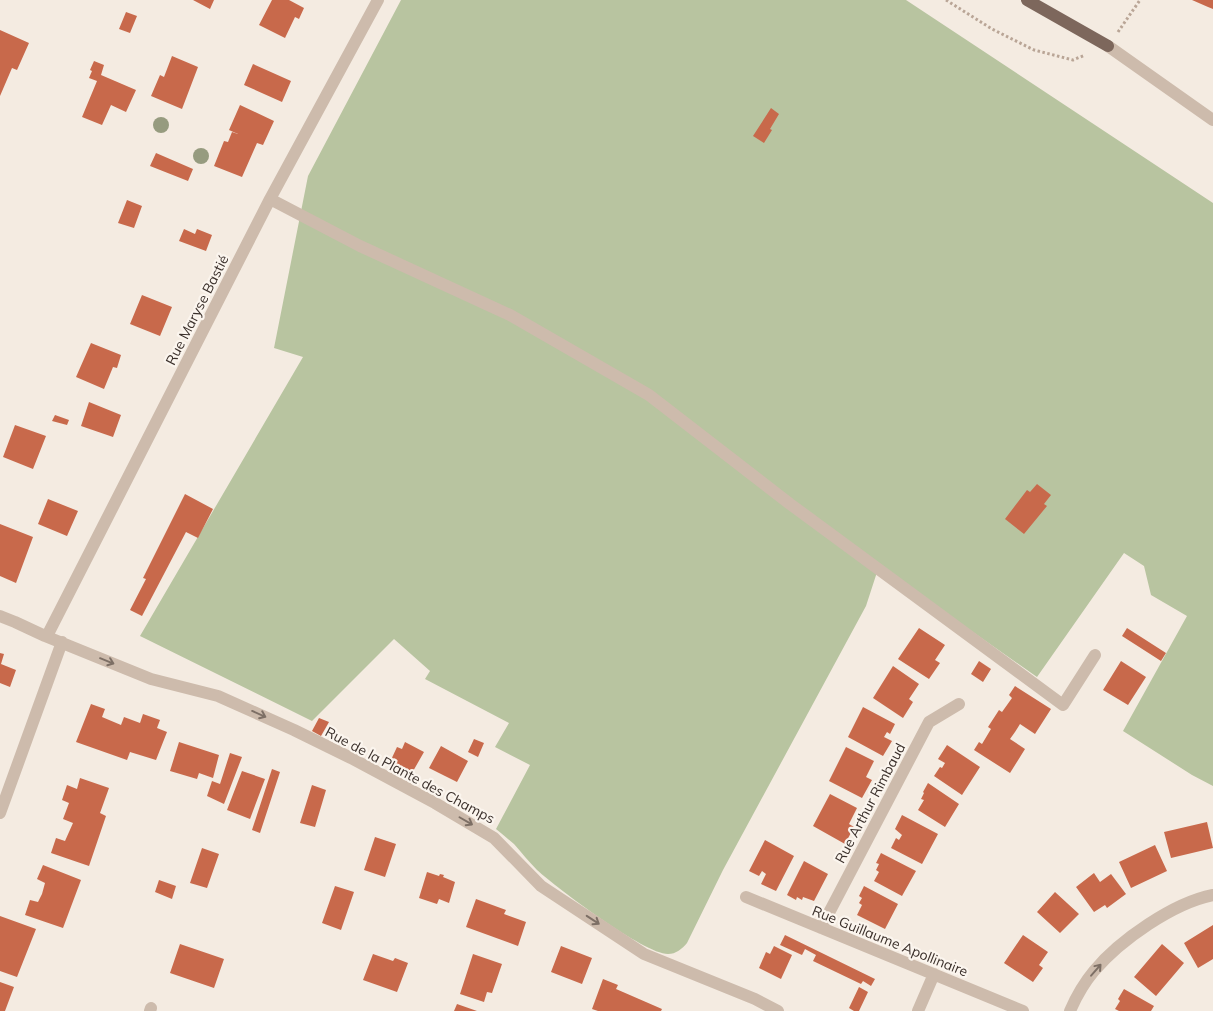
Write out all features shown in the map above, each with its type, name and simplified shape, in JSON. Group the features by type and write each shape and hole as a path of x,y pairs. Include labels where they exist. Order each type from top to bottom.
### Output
{"main road":[{"path":"1027,0 1108,46"}],"street":[{"name":"Rue Maryse Bastié","path":"47,636 270,199 378,0"},
{"path":"1108,46 1213,120"},
{"path":"270,199 360,246 510,315 649,395 790,504 1063,705 1095,655"},
{"name":"Rue de la Plante des Champs","path":"0,616 151,679 218,696 343,754 494,838 541,886 644,954 755,999 778,1011"},
{"path":"0,812 62,642"},
{"name":"Rue Arthur Rimbaud","path":"821,928 929,722 959,704"},
{"path":"1070,1011 1081,989 1094,971 1122,943 1149,923 1178,907 1213,895"},
{"name":"Rue Guillaume Apollinaire","path":"746,897 1023,1011"},
{"path":"918,1011 934,974"}],"path":[{"path":"946,0 992,28 1034,50 1073,60 1108,46 1140,0"}],"green space":[{"path":"401,0 906,0 1213,203 1213,786 1192,775 1123,731 1187,616 1151,595 1144,566 1124,553 1037,677 879,566 866,606 723,870 687,943 679,951 668,954 656,951 640,943 601,919 537,870 514,844 496,829 530,765 495,747 509,723 425,679 430,671 394,639 312,721 140,636 303,357 274,348 308,176"}],"building":[{"path":"193,0 214,0 210,9"},
{"path":"272,0 289,0 304,8 299,19 295,17 285,38 259,25"},
{"path":"1192,0 1213,0 1213,9 1208,7"},
{"path":"126,12 137,16 130,33 119,29"},
{"path":"0,30 29,43 17,70 12,68 0,96"},
{"path":"172,56 198,67 182,109 151,96 160,75 164,77"},
{"path":"94,61 104,65 101,75 136,90 126,112 111,105 102,125 82,117 97,81 89,78"},
{"path":"253,64 291,81 282,102 244,85"},
{"path":"240,105 274,121 263,145 257,143 242,177 214,166 224,141 228,142 232,132 238,134 229,130"},
{"path":"771,108 779,114 764,143 753,136"},
{"path":"156,153 193,169 188,181 150,166"},
{"path":"127,200 142,206 134,228 118,223"},
{"path":"184,229 195,234 197,229 212,235 206,251 179,241"},
{"path":"142,295 172,307 160,336 130,324"},
{"path":"91,343 121,355 117,368 113,367 104,389 76,377"},
{"path":"89,402 121,415 113,437 81,426"},
{"path":"55,415 69,420 67,425 52,421"},
{"path":"15,425 46,436 33,469 3,457"},
{"path":"1037,484 1051,495 1044,504 1047,506 1024,534 1005,519 1027,490 1030,492"},
{"path":"185,494 213,509 198,538 186,532 142,616 130,610 146,579 143,578"},
{"path":"48,499 78,511 67,536 38,524"},
{"path":"0,524 33,537 16,583 0,576"},
{"path":"919,628 945,645 935,660 940,663 929,679 898,659"},
{"path":"1127,628 1166,653 1161,661 1122,636"},
{"path":"0,653 4,654 1,664 16,670 10,687 0,683"},
{"path":"979,661 991,669 983,682 971,674"},
{"path":"1121,661 1146,677 1128,705 1103,690"},
{"path":"893,666 919,684 909,699 913,702 903,718 873,698"},
{"path":"1015,686 1051,709 1035,734 1020,724 1010,739 1025,749 1010,773 974,750 979,742 982,744 991,729 988,727 999,710 1002,712 1012,698 1009,695"},
{"path":"91,704 105,709 102,717 121,725 124,717 140,723 143,714 160,720 157,728 167,732 156,760 130,752 127,760 76,742"},
{"path":"863,707 895,724 890,734 887,732 884,737 892,741 883,756 848,737"},
{"path":"319,718 329,722 321,736 312,731"},
{"path":"474,739 484,743 478,757 468,752"},
{"path":"179,742 219,755 213,778 199,773 197,779 170,771"},
{"path":"405,742 424,752 412,773 390,762 397,747 402,749"},
{"path":"947,745 980,767 962,795 934,776 945,763 938,759"},
{"path":"441,746 468,761 457,782 429,768"},
{"path":"846,747 874,761 866,777 872,780 862,798 829,781"},
{"path":"230,753 242,757 224,804 207,796 212,781 220,784"},
{"path":"272,769 280,772 260,833 252,830"},
{"path":"242,771 265,779 250,819 227,810"},
{"path":"80,778 109,788 100,813 106,816 89,866 51,853 56,838 65,841 73,823 63,819 69,803 62,800 67,785 77,789"},
{"path":"928,783 959,804 945,827 918,810 924,800 921,799"},
{"path":"312,785 326,790 315,827 300,823"},
{"path":"830,794 857,808 849,824 854,827 845,844 813,826"},
{"path":"902,815 938,834 922,864 891,848 896,838 899,840 902,835 895,829"},
{"path":"1207,822 1213,848 1171,858 1164,832"},
{"path":"375,837 396,844 385,877 364,870"},
{"path":"765,840 794,856 776,891 761,884 766,874 762,871 759,876 749,871"},
{"path":"1155,845 1167,871 1131,888 1119,862"},
{"path":"202,848 219,854 207,888 190,883"},
{"path":"881,853 916,871 902,896 874,881 879,872 876,870 879,864 876,863"},
{"path":"804,861 828,874 814,901 803,897 802,900 797,897 796,900 787,895"},
{"path":"43,865 81,880 63,928 25,915 30,900 38,902 42,894 45,883 37,879"},
{"path":"427,872 439,876 440,874 444,875 443,877 455,882 449,903 439,899 437,904 419,898"},
{"path":"1094,873 1100,882 1111,874 1126,894 1107,908 1105,905 1094,912 1076,887"},
{"path":"159,880 176,886 172,899 155,892"},
{"path":"335,886 354,892 341,930 322,923"},
{"path":"864,886 898,904 885,929 857,915 862,905 859,903 862,898 859,896"},
{"path":"1055,892 1079,914 1060,933 1037,912"},
{"path":"476,899 506,910 504,914 526,922 518,946 466,927"},
{"path":"0,916 36,929 17,977 0,971"},
{"path":"1213,925 1213,959 1198,968 1184,943"},
{"path":"785,935 875,979 871,986 863,981 861,984 813,961 816,955 805,949 802,955 780,945"},
{"path":"1023,935 1048,952 1039,965 1043,968 1033,982 1004,963"},
{"path":"180,944 224,959 214,988 170,973"},
{"path":"1162,944 1184,963 1156,996 1134,977"},
{"path":"561,946 592,958 582,984 551,972"},
{"path":"774,946 792,955 781,979 759,968 766,952 770,954"},
{"path":"373,954 393,961 395,958 408,963 397,992 363,980"},
{"path":"473,954 502,964 492,993 487,992 484,1002 460,994"},
{"path":"603,979 618,985 616,989 662,1009 661,1011 598,1011 592,1009"},
{"path":"0,982 14,987 5,1011 0,1011"},
{"path":"859,987 868,992 859,1011 854,1011 849,1008"},
{"path":"1124,989 1154,1006 1151,1011 1119,1011 1115,1009"},
{"path":"457,1004 477,1011 454,1011"}]}
